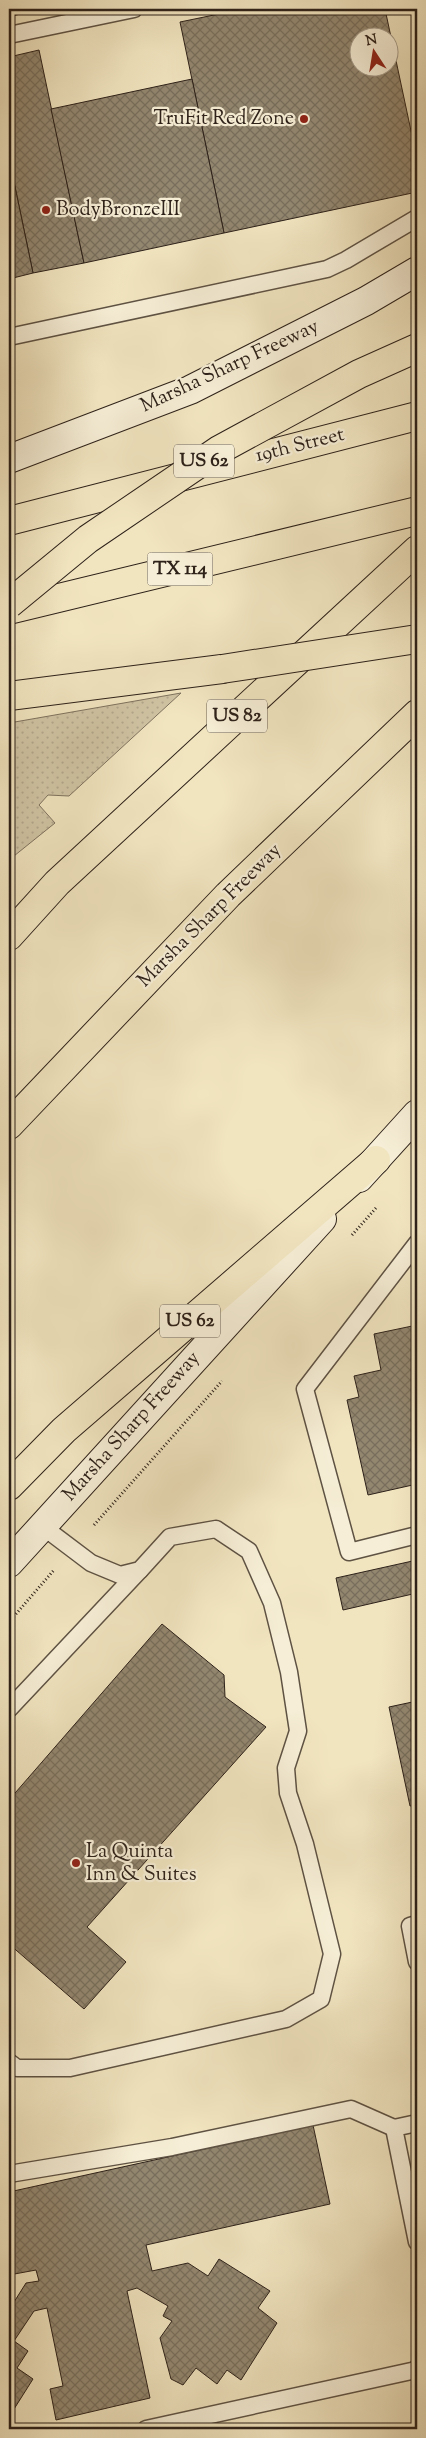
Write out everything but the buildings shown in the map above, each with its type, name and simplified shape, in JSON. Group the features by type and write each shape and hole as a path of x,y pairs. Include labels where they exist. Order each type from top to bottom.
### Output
{"main road":[{"name":"Marsha Sharp Freeway","path":"9,459 190,390 366,301 417,271"},
{"name":"US 62","path":"9,604 88,539 220,450 359,374 417,348"},
{"name":"19th Street","path":"9,522 417,416"},
{"name":"TX 114","path":"9,610 417,511"},
{"name":"US 82","path":"9,936 57,882 417,550"},
{"path":"9,696 222,669 417,639"},
{"name":"Marsha Sharp Freeway","path":"9,1125 228,895 417,714"},
{"path":"9,920 57,882"},
{"name":"Marsha Sharp Freeway","path":"9,1563 417,1114"},
{"name":"US 62","path":"9,1486 64,1430 376,1160"}],"lane":[{"path":"9,35 134,9"},
{"path":"9,337 327,269 346,260 417,218"},
{"path":"417,1243 305,1389 348,1552 417,1535"},
{"path":"42,1526 91,1563 120,1575 140,1570"},
{"path":"9,1709 170,1537 216,1529 249,1551 272,1603 289,1672 298,1731 286,1768 288,1793 305,1844 332,1954 321,2000 286,2018 70,2068 16,2068 9,2062"},
{"path":"417,1924 410,1926 417,1962"},
{"path":"9,2174 172,2147 351,2109 394,2128 417,2123"},
{"path":"394,2128 417,2242"},
{"path":"146,2429 416,2370 417,2368"}],"path":[{"path":"9,1622 56,1568"}],"shaded area":[{"path":"181,693 69,796 48,795 39,805 55,823 9,860 9,723"}],"place":[{"name":"TruFit Red Zone","path":"304,119"},
{"name":"BodyBronzeIII","path":"46,210"},
{"name":"La Quinta Inn & Suites","path":"76,1863"}]}
